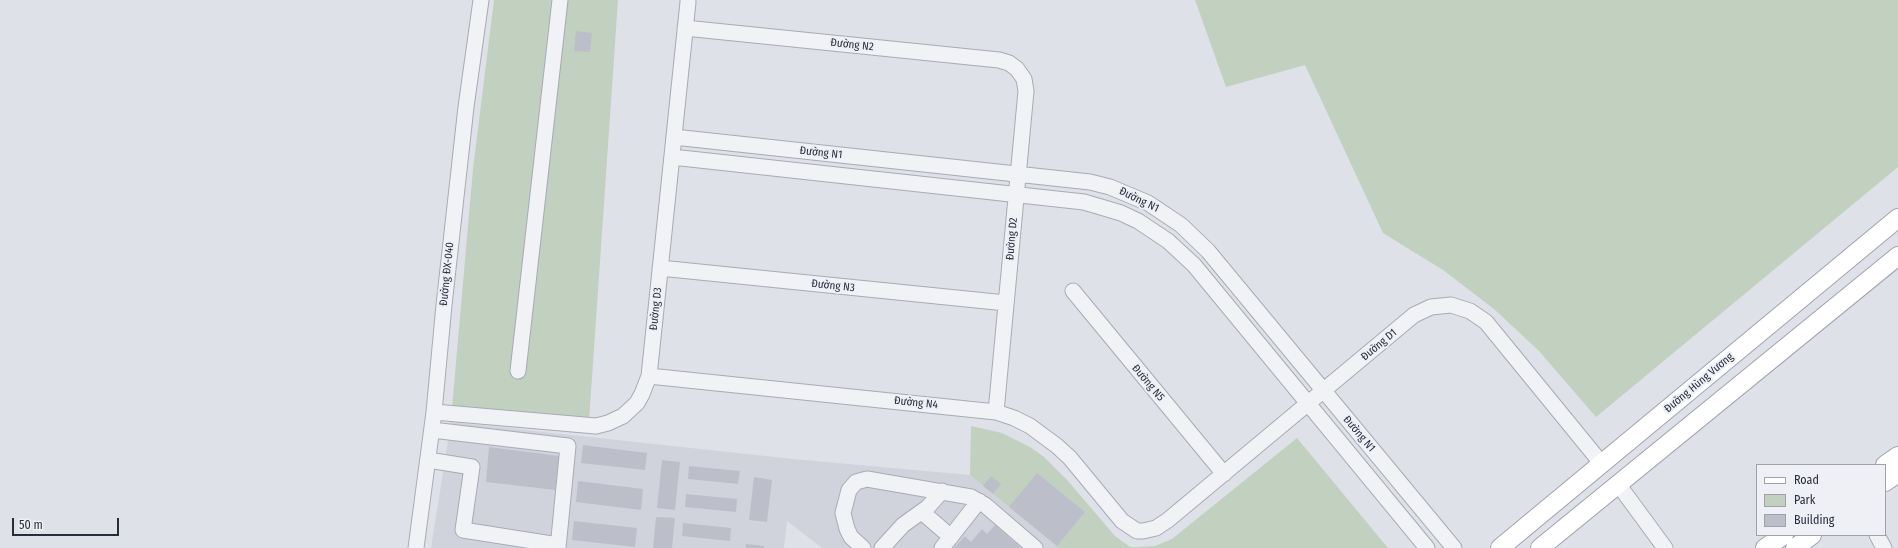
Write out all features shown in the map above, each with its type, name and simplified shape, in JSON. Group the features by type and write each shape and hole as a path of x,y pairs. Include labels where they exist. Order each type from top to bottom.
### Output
{"main road":[{"name":"Đường Hùng Vương","path":"1500,548 1898,218"},
{"path":"1540,548 1898,256"},
{"path":"1886,464 1898,456"},
{"path":"1602,464 1618,484"},
{"path":"1886,481 1898,473"},
{"path":"1765,548 1783,536"},
{"path":"1795,548 1811,536"}],"street":[{"name":"Đường ĐX-040","path":"416,548 432,430 466,106 481,0"},
{"path":"518,372 560,0"},
{"name":"Đường D3","path":"434,412 602,426 623,416 637,403 649,376 688,2"},
{"name":"Đường N2","path":"685,28 999,60 1009,63 1017,69"},
{"name":"Đường D2","path":"996,412 1026,92 1024,79 1017,69"},
{"name":"Đường N1","path":"674,137 1090,182 1129,194 1165,213 1181,225 1208,251 1454,548"},
{"name":"Đường N1","path":"672,157 1084,202 1138,221 1168,241 1194,265 1427,548"},
{"name":"Đường N3","path":"660,268 1006,303"},
{"name":"Đường N5","path":"1073,291 1224,474"},
{"name":"Đường D1","path":"1137,530 1150,530 1162,525 1422,310 1441,305 1461,307 1470,311 1486,322 1602,464"},
{"name":"Đường N4","path":"649,376 996,412 1014,418 1030,426 1057,446 1070,458 1116,515 1128,526 1137,530"},
{"path":"428,460 472,467 463,530 558,546 568,446 432,430"},
{"path":"863,548 851,537 844,521 844,504 849,490 856,482 867,479 964,495 980,501 1035,548"},
{"path":"1618,484 1665,548"},
{"path":"882,548 903,525 922,512 942,491"},
{"path":"922,512 947,542 980,501"},
{"path":"1878,536 1884,548"}],"shaded area":[{"path":"451,422 793,459 970,475 1059,548 822,548 787,521 784,548 431,548"}],"green space":[{"path":"494,0 618,0 589,421 452,408 473,169"},
{"path":"1195,0 1898,0 1898,167 1596,417 1539,351 1494,309 1443,270 1383,233 1305,65 1226,87"},
{"path":"971,426 1002,433 1030,447 1044,457 1068,481 1115,536 1130,547 1155,546 1172,539 1297,438 1388,548 1059,548 970,475"}],"building":[{"path":"576,31 592,33 590,52 574,51"},
{"path":"583,445 647,453 645,470 581,463"},
{"path":"489,447 559,456 555,490 486,482"},
{"path":"662,460 680,462 675,510 657,508"},
{"path":"689,466 740,471 738,484 688,479"},
{"path":"1037,473 1085,512 1057,546 1009,507"},
{"path":"991,476 1001,484 993,494 983,486"},
{"path":"754,477 772,480 767,522 749,520"},
{"path":"578,481 643,489 641,510 576,502"},
{"path":"686,494 737,499 736,512 685,507"},
{"path":"656,517 675,518 672,548 653,548"},
{"path":"574,521 637,528 635,547 572,540"},
{"path":"683,523 731,528 730,541 682,536"},
{"path":"995,525 1021,548 954,548 965,536 971,542 982,529 987,534"},
{"path":"746,544 764,546 764,548 746,548"}]}
